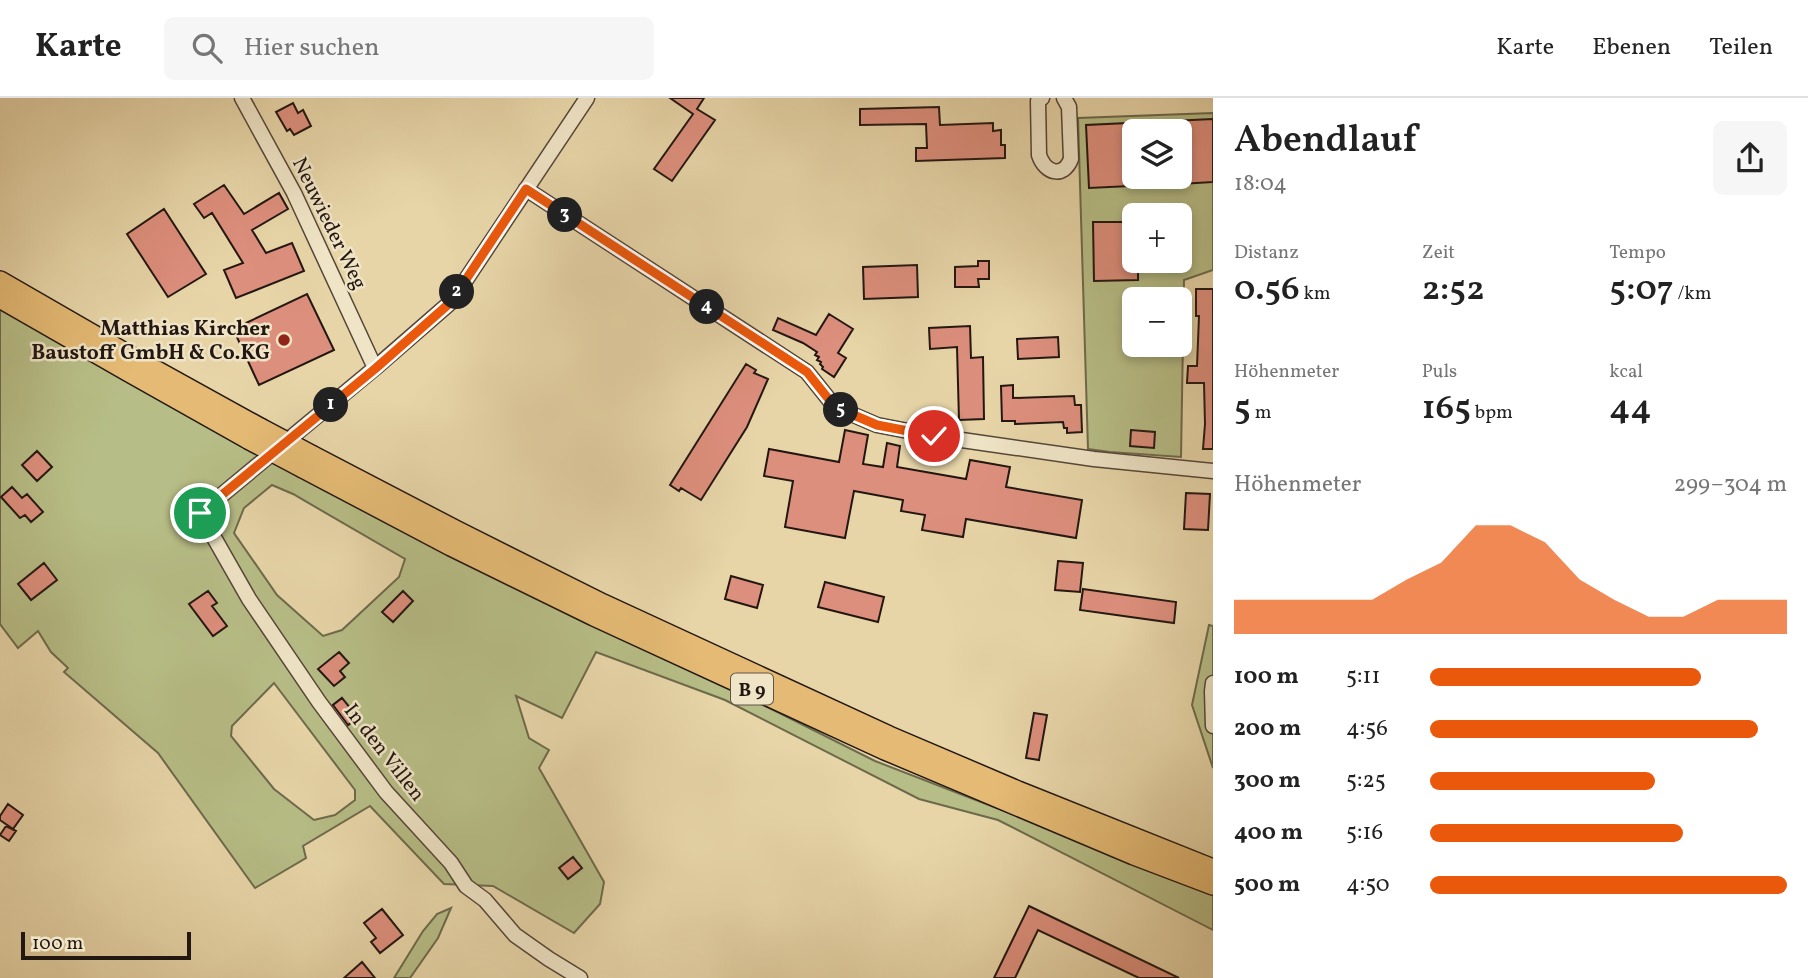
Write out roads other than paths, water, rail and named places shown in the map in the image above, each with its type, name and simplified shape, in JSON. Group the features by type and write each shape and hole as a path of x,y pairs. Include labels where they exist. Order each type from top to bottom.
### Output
{"highway":[{"name":"B 9","path":"0,281 137,360 254,434"},
{"name":"B 9","path":"0,298 128,372 603,604 877,730 1018,791 1213,869"},
{"name":"B 9","path":"308,462 451,546 594,616 885,750 1121,850 1213,885"}],"street":[{"name":"Neuwieder Weg","path":"242,98 294,193 376,368"},
{"path":"376,368 451,302 587,98"},
{"path":"1042,98 1038,101 1039,156 1041,163 1053,172 1062,171 1071,159 1069,107 1064,98"},
{"path":"526,189 807,372 835,407 877,425 934,436 1094,458 1213,471"},
{"name":"In den Villen","path":"376,368 200,513 249,599 319,702 386,792 450,863 466,886 485,900 514,935 580,978"},
{"path":"1213,682 1213,726"}],"place":[{"name":"Matthias Kircher Baustoff GmbH & Co.KG","path":"284,340"}]}
